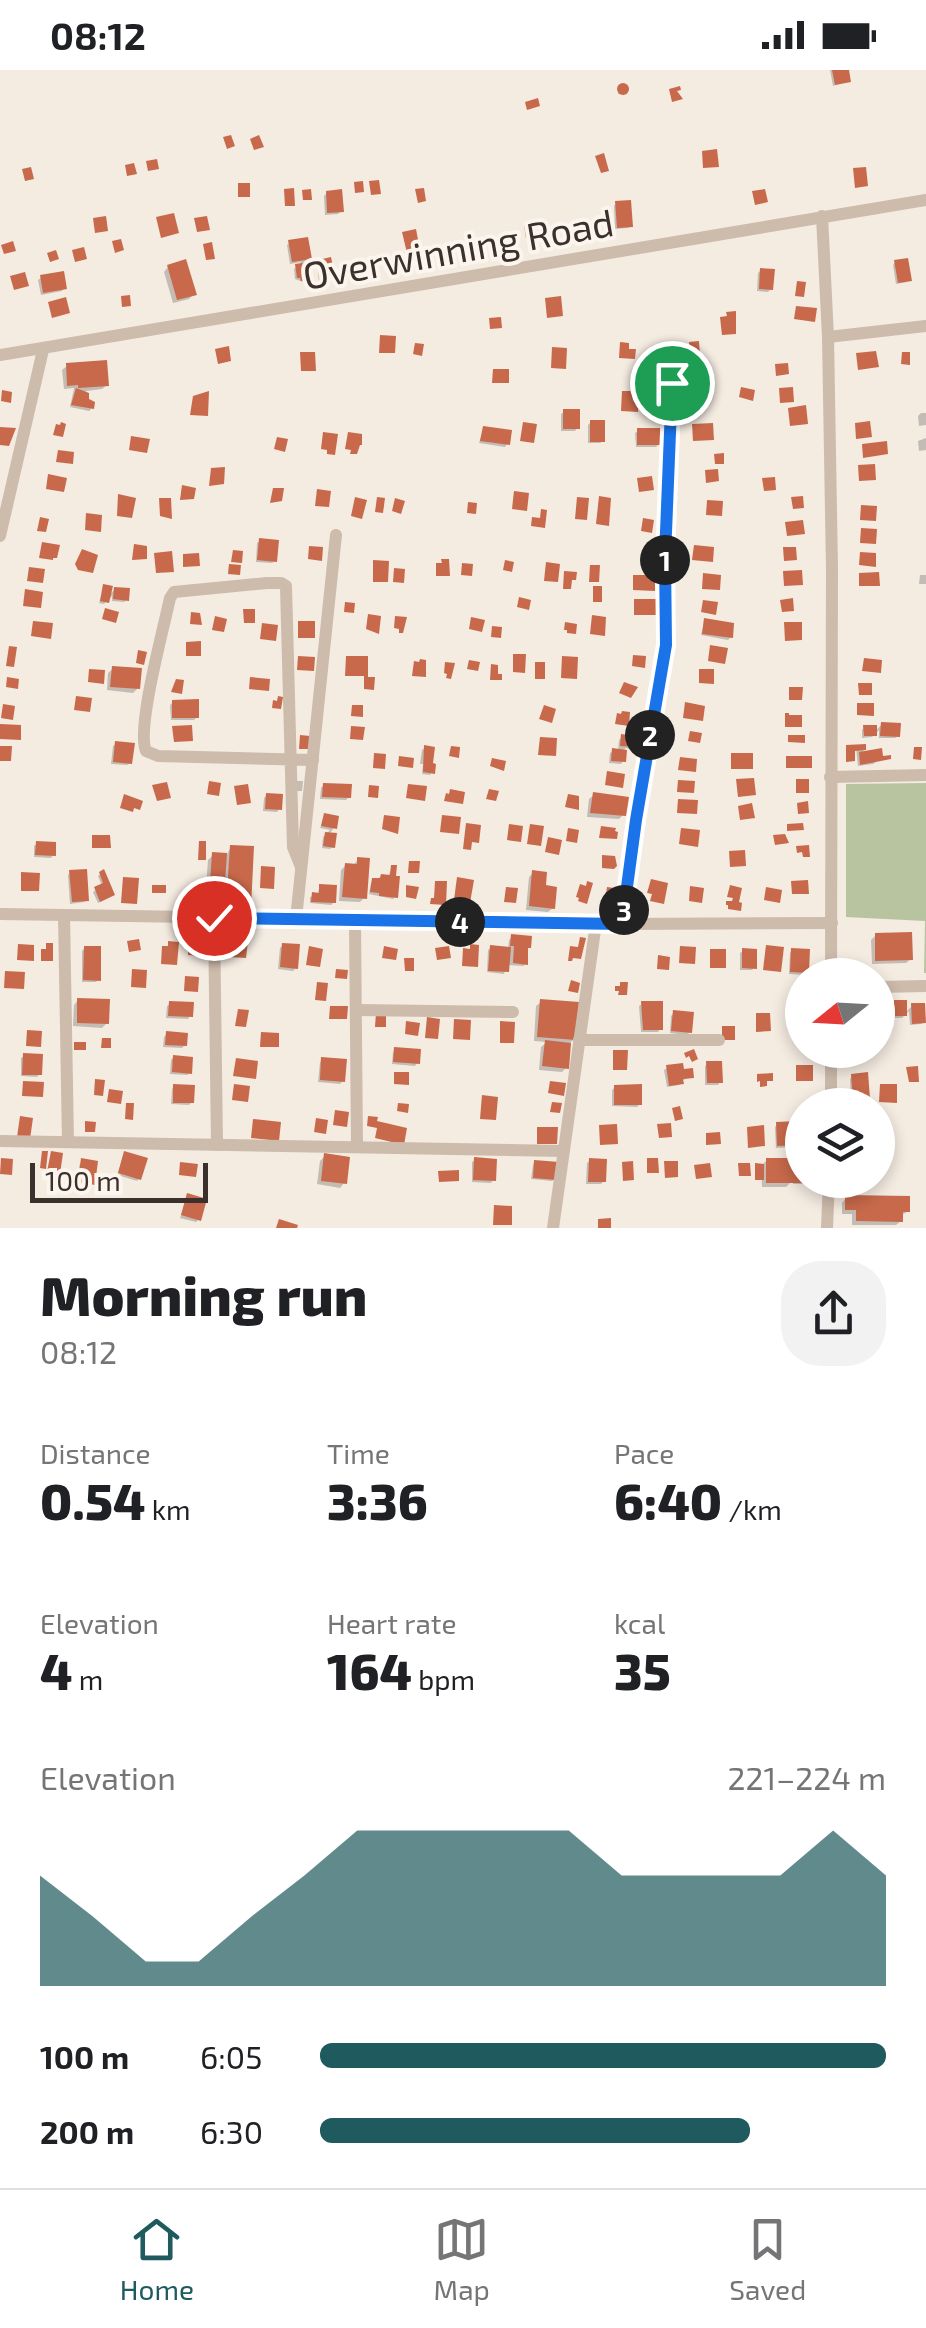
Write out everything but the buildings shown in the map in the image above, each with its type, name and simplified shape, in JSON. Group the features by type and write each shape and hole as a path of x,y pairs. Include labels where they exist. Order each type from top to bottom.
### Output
{"street":[{"name":"Overwinning Road","path":"0,355 926,200"},
{"path":"822,216 832,569 831,958"},
{"path":"828,337 926,326"},
{"path":"0,536 42,350"},
{"path":"622,924 666,645 665,557 672,383"},
{"path":"296,919 336,535"},
{"path":"302,866 293,847 290,760 286,586 268,583 174,592 144,720 142,741 146,751 158,756 290,760 313,760"},
{"path":"830,777 926,775"},
{"path":"0,914 622,924 832,923"},
{"path":"64,915 68,1142"},
{"path":"214,918 217,1145"},
{"path":"356,920 357,1148"},
{"path":"553,1228 596,923"},
{"path":"895,987 926,986"},
{"path":"357,1010 513,1012"},
{"path":"580,1040 719,1040"},
{"path":"0,1141 564,1151"},
{"path":"827,1228 828,1198"}],"green space":[{"path":"926,783 926,973 924,973 925,921 846,917 846,784"}],"route":[{"path":"214,918 622,924 666,645 665,557 672,383"}]}
